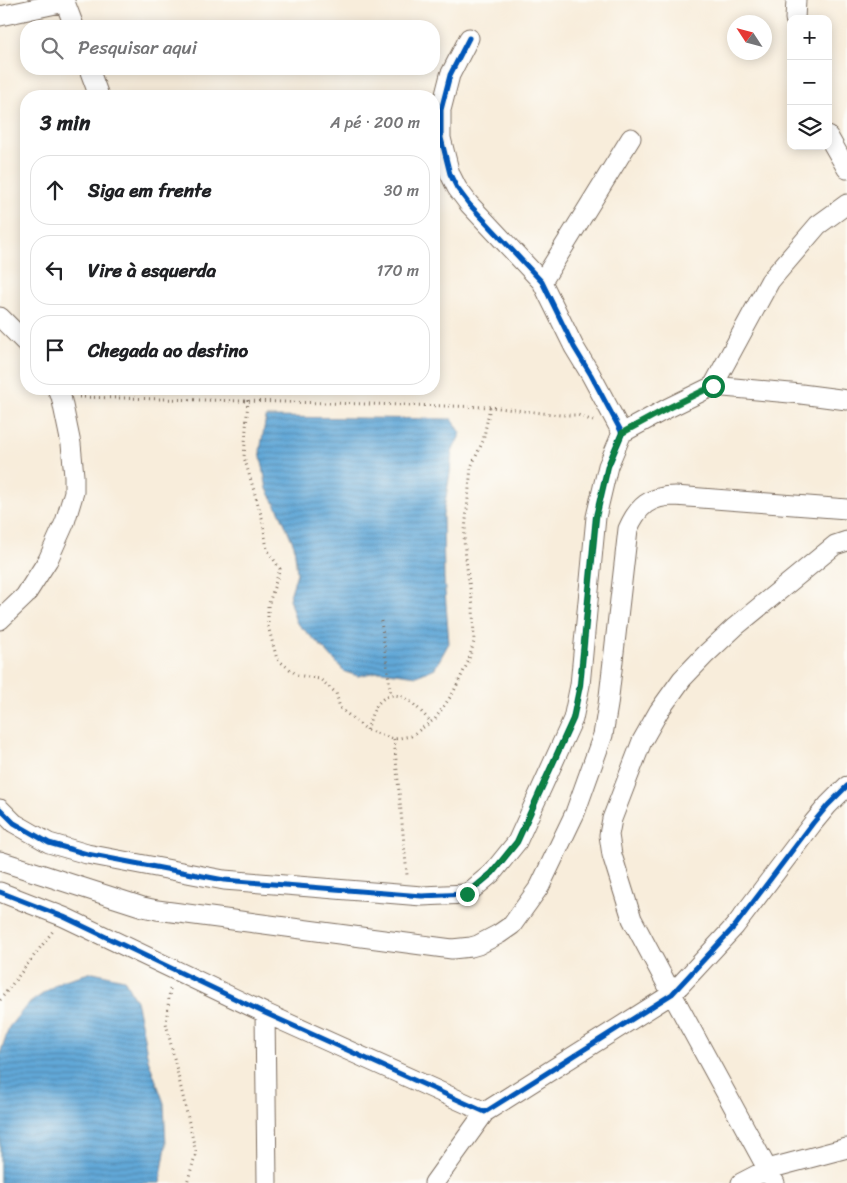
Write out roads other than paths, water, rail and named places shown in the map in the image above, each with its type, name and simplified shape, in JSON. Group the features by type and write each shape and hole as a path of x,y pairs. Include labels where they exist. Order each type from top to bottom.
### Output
{"street":[{"path":"795,15 796,0"},
{"path":"0,16 65,1 72,20"},
{"path":"469,38 450,75 441,110 441,138 450,174 457,188 469,204 542,282 574,347 622,433"},
{"path":"91,75 98,90"},
{"path":"542,282 630,138"},
{"path":"832,143 847,169"},
{"path":"713,386 770,280 818,224 847,204"},
{"path":"0,317 20,337"},
{"path":"0,809 14,823 49,843 86,854 224,880 422,896 467,894 492,873 517,842 573,719 580,685 596,517 608,466 622,433 713,386 847,400"},
{"path":"0,620 25,596 48,560 65,522 74,492 71,444 59,395"},
{"path":"0,862 157,910 452,950 471,948 512,925 540,886 575,813 603,735 628,529 639,510 654,499 665,496 847,509"},
{"path":"771,1176 632,919 612,855 609,835 612,818 642,741 659,711 682,679 735,627 835,545 847,541"},
{"path":"434,1183 485,1112 672,994 735,926 828,805 847,786"},
{"path":"0,892 64,917 265,1013 485,1112"},
{"path":"265,1013 267,1183"},
{"path":"741,1183 771,1176 847,1148"}],"water":[{"path":"266,417 452,419 461,433 452,452 443,515 444,578 449,643 435,668 417,676 381,671 358,676 345,672 296,622 289,599 297,573 294,545 267,489 260,451"},
{"path":"93,972 124,979 136,1001 148,1059 164,1103 166,1146 160,1183 0,1183 0,1054 9,1027 27,1005 61,981"}]}
